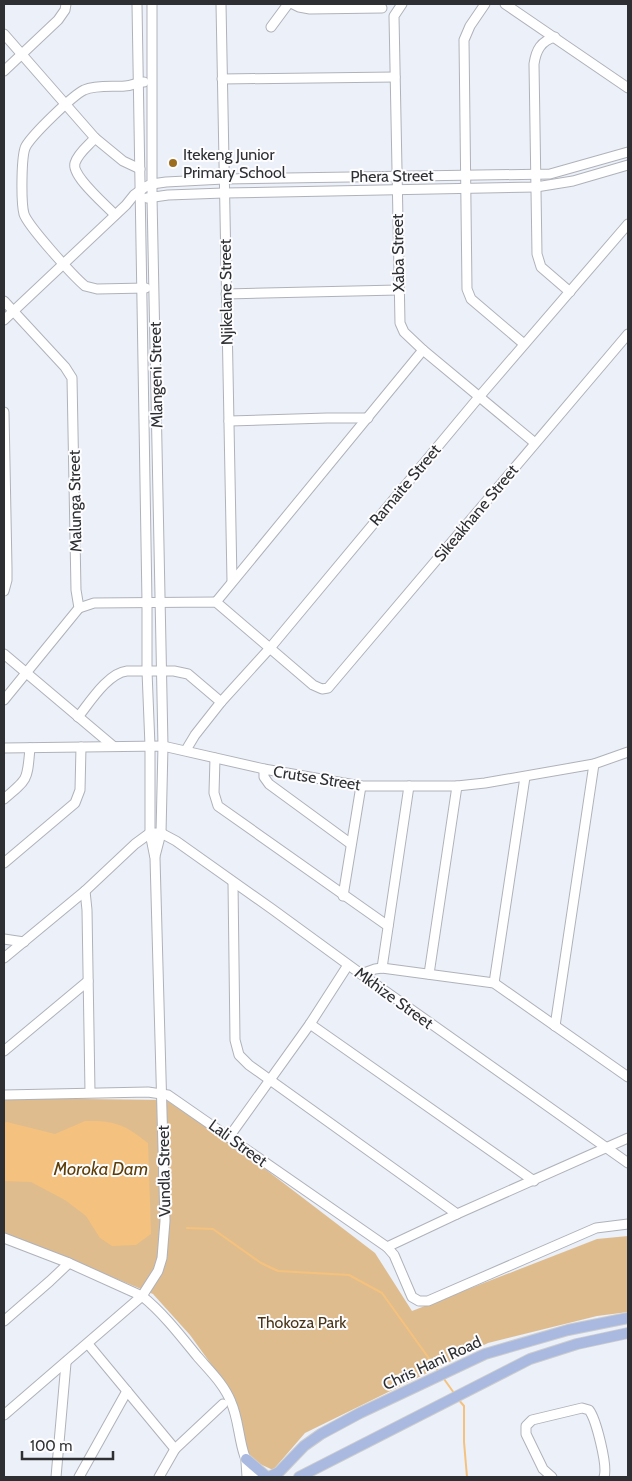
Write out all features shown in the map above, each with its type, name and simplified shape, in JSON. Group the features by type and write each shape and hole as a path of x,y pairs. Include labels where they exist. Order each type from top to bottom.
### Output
{"main road":[{"name":"Chris Hani Road","path":"268,1477 279,1472 304,1446 321,1434 452,1369 499,1349 577,1328 628,1318"},
{"path":"303,1476 470,1389 546,1353 628,1333"},
{"path":"246,1459 268,1477"}],"street":[{"path":"4,71 58,20 65,10 66,4"},
{"name":"Mlangeni Street","path":"137,4 148,602 147,671 150,746"},
{"name":"Mlangeni Street","path":"152,4 152,197 162,746"},
{"name":"Njikelane Street","path":"221,4 232,581"},
{"path":"271,27 288,4"},
{"path":"293,4 310,9 378,6 394,16 402,4"},
{"path":"485,4 470,26 464,40 467,285 469,296 524,344"},
{"path":"505,4 628,88"},
{"name":"Xaba Street","path":"394,16 398,290 399,316 402,328 423,350 535,443"},
{"path":"4,34 95,138 123,161 140,169"},
{"path":"555,37 546,40 540,45 535,59 535,175 538,260 541,267 570,292"},
{"path":"222,79 395,77"},
{"path":"152,82 87,89 66,103 26,145 23,158 24,214 32,228 85,286 97,288 154,288"},
{"path":"128,86 139,93 152,93"},
{"path":"95,138 78,156 75,168 79,178 115,215"},
{"name":"Phera Street","path":"152,184 224,179 550,174 628,152"},
{"name":"Phera Street","path":"126,205 152,197 224,193 536,187 574,181 628,165"},
{"path":"4,320 141,190 152,184"},
{"name":"Ramaite Street","path":"186,750 195,735 221,702 270,648 479,397 628,224"},
{"path":"226,294 398,290"},
{"name":"Malunga Street","path":"4,301 65,366 72,378 76,590 79,608"},
{"name":"Sikeakhane Street","path":"270,648 313,685 322,689 328,688 628,334"},
{"path":"216,602 423,350"},
{"path":"4,412 7,568 7,580 4,591"},
{"path":"228,421 368,418"},
{"path":"4,700 79,608 94,602 216,602 270,648"},
{"path":"4,654 113,746"},
{"path":"78,717 115,674 127,671 160,670 188,674 221,702"},
{"name":"Vundla Street","path":"4,1415 142,1296 158,1271 164,1248 165,1186 155,858 150,833 150,746"},
{"name":"Crutse Street","path":"4,748 162,746 264,769 361,786 457,786 594,764 628,752"},
{"name":"Vundla Street","path":"155,858 161,833 162,746"},
{"path":"4,863 75,803 80,790 81,747"},
{"path":"4,799 23,783 27,776 30,748"},
{"path":"214,758 214,793 218,806 388,926"},
{"path":"555,1026 594,764"},
{"path":"264,769 264,778 269,784 352,844"},
{"path":"494,983 525,776"},
{"path":"343,896 361,786"},
{"path":"382,968 409,786"},
{"path":"429,974 457,786"},
{"path":"4,958 85,891 136,844 150,833 161,833"},
{"name":"Mkhize Street","path":"161,833 176,841 628,1163"},
{"path":"233,883 236,1048 243,1060 456,1214"},
{"path":"85,891 87,910 90,1092"},
{"path":"4,939 24,942"},
{"path":"229,1137 310,1024 348,965"},
{"path":"361,974 382,968 494,983 628,1077"},
{"path":"4,1051 88,981"},
{"path":"310,1024 534,1181"},
{"name":"Lali Street","path":"4,1095 90,1092 162,1093 181,1103 386,1247 394,1255 412,1297 417,1301 422,1302 596,1228 628,1224"},
{"path":"386,1247 628,1138"},
{"path":"4,1238 69,1263 142,1296 172,1327 225,1390 235,1410 246,1459 247,1477"},
{"path":"4,1321 50,1282 69,1263"},
{"path":"88,1344 175,1449"},
{"path":"56,1477 66,1363"},
{"path":"79,1477 126,1391"},
{"path":"160,1477 175,1449 223,1404"},
{"path":"552,1477 542,1469 526,1434 526,1426 532,1420 582,1408 587,1409 593,1418 605,1462 604,1477"},
{"path":"246,1459 252,1471 258,1477"}],"green space":[{"name":"Thokoza Park","path":"4,1098 166,1100 243,1152 375,1253 412,1311 597,1239 628,1236 628,1312 597,1316 488,1343 305,1433 273,1470 245,1457 224,1382 190,1335 153,1294 76,1262 4,1238"}],"water":[{"name":"Moroka Dam","path":"85,1121 104,1121 119,1125 148,1143 151,1234 136,1245 112,1246 100,1238 86,1216 65,1200 31,1182 4,1181 4,1123 7,1122 55,1134"}],"waterway":[{"path":"187,1228 213,1229 261,1263 278,1271 349,1275 382,1293 438,1371"},
{"path":"444,1379 454,1393"},
{"path":"458,1399 464,1406 464,1442 467,1477"}],"place":[{"name":"Itekeng Junior Primary School","path":"173,163"}]}
